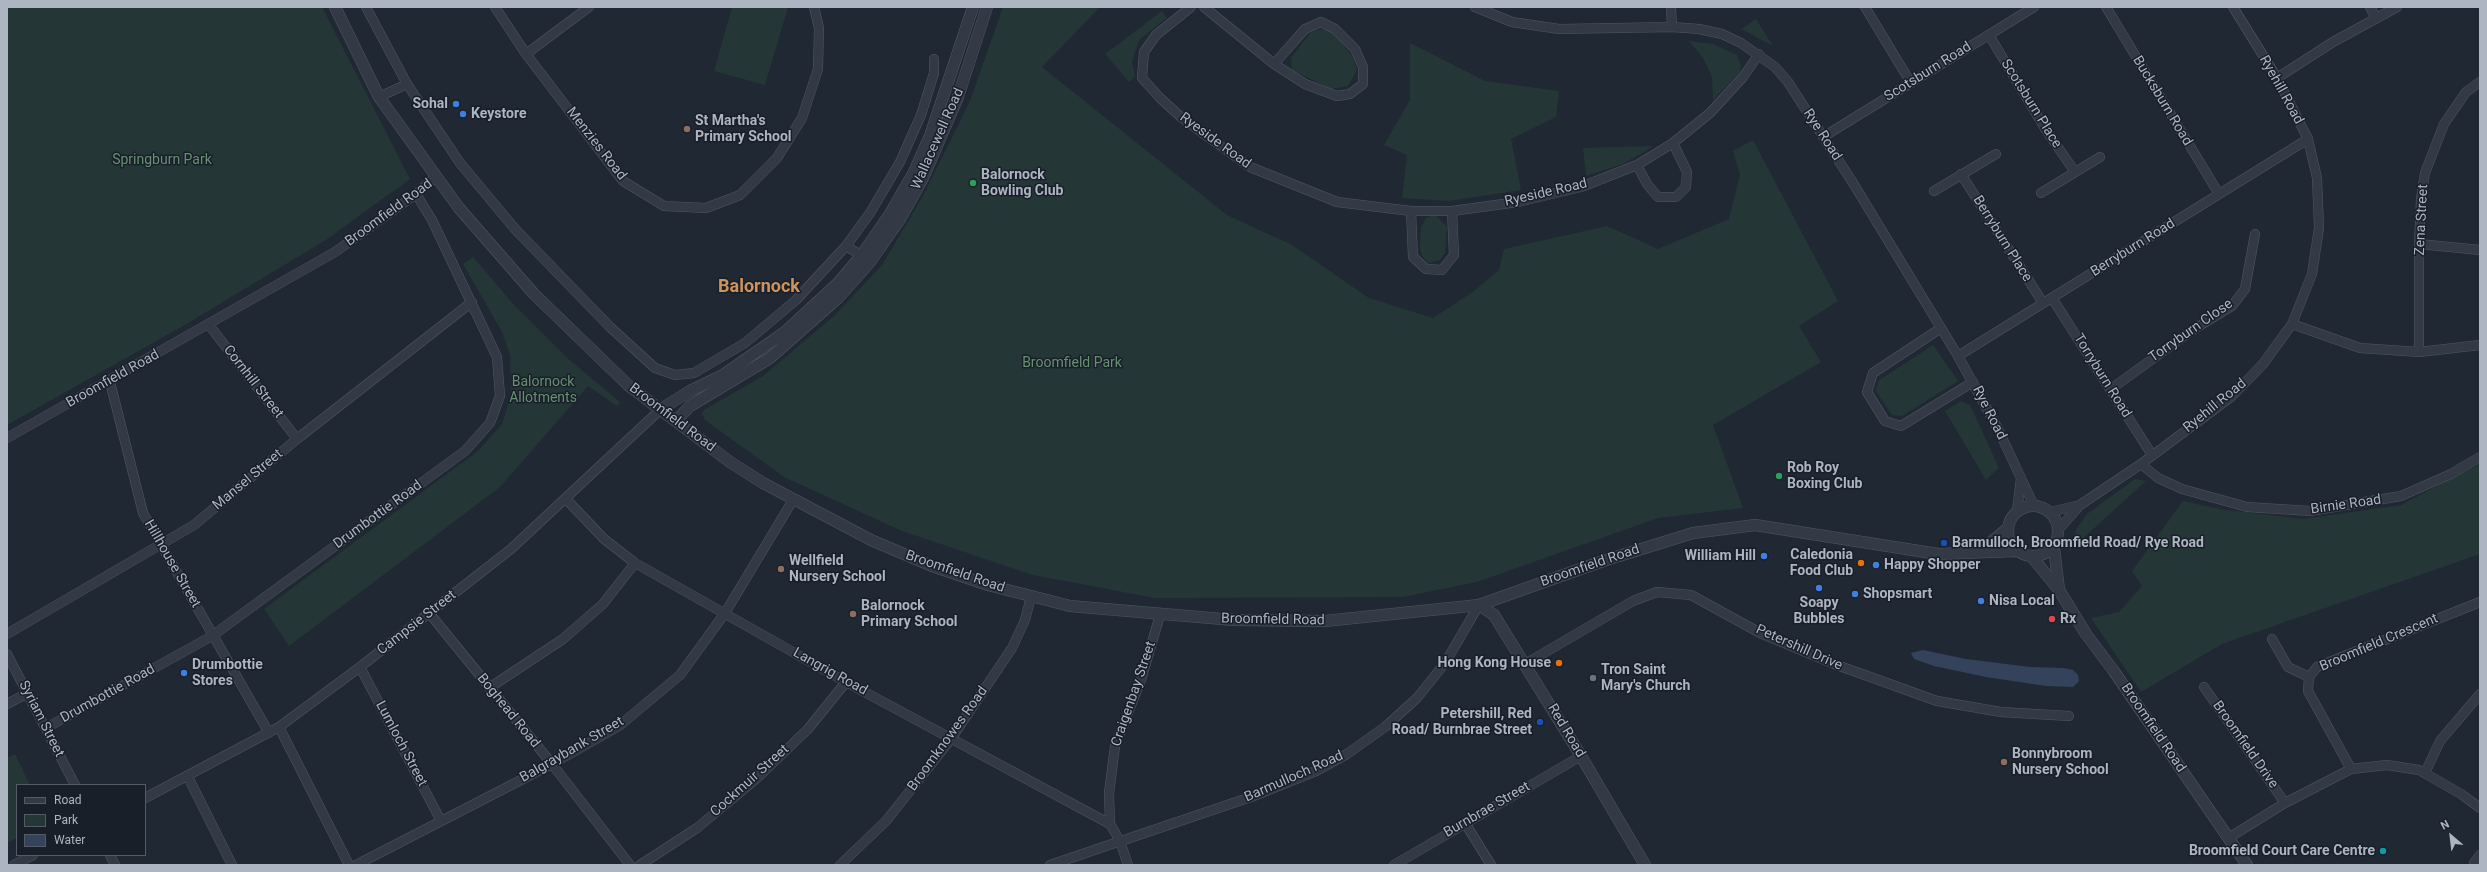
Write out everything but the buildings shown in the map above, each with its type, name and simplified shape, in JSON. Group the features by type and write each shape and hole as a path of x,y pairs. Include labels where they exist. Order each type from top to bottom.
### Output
{"street":[{"path":"335,7 379,97 435,177"},
{"path":"366,7 407,84 379,97"},
{"name":"Menzies Road","path":"495,7 526,54 623,181 664,206 706,208 740,195 777,158 802,118 818,69 819,28 814,7"},
{"path":"526,54 589,7"},
{"name":"Wallacewell Road","path":"676,421 690,406 770,358 838,298 865,259 921,157 930,136 973,7"},
{"name":"Wallacewell Road","path":"661,409 690,391 723,375 785,332 865,259 900,219 923,178 958,97 987,7"},
{"name":"Ryeside Road","path":"1191,7 1156,35 1144,52 1142,78 1160,98 1182,118 1250,167 1337,202 1411,211 1452,211 1518,202 1574,188 1637,165 1673,143 1710,113 1743,77 1759,54"},
{"path":"1204,7 1274,64 1305,84 1337,96 1350,94 1363,84 1363,67 1355,49 1335,29 1321,22 1305,29 1274,64"},
{"name":"Rye Road","path":"1475,7 1512,22 1559,29 1672,26 1699,29 1722,34 1759,54 1788,82 1941,328 1973,382 2034,506"},
{"path":"1671,7 1672,26"},
{"path":"1865,7 1912,82"},
{"name":"Scotsburn Road","path":"1823,137 2034,7"},
{"name":"Bucksburn Road","path":"2106,7 2219,194"},
{"name":"Ryehill Road","path":"2059,529 2080,505 2141,464 2231,397 2263,364 2292,324 2312,274 2319,228 2317,178 2308,139 2277,78 2233,7"},
{"path":"2370,7 2376,18"},
{"path":"2277,78 2333,42 2397,7"},
{"name":"Scotsburn Place","path":"1989,35 2046,130 2075,172"},
{"name":"Wallacewell Road","path":"407,84 460,162 515,229 610,327 655,368 675,375 694,373 745,343 796,300 846,246 870,213 900,162 921,115 934,73 934,59"},
{"name":"Zena Street","path":"2419,352 2419,244 2421,199 2425,173 2433,148 2455,107 2466,92 2480,82"},
{"name":"Berryburn Road","path":"1958,356 2308,139"},
{"path":"1637,165 1647,184 1658,197 1676,197 1686,187 1687,172 1673,143"},
{"path":"1934,191 1996,154"},
{"path":"2041,193 2100,157"},
{"name":"Berryburn Place","path":"1961,174 2043,303"},
{"name":"Broomfield Road","path":"7,438 110,382 335,252 416,194 435,177 472,225 534,294 629,386 730,462 793,500 871,540 932,566 1031,598 1070,606 1160,615 1234,620 1324,621 1479,604 1606,560 1693,533 1756,525 1938,554 2016,551"},
{"name":"Drumbottie Road","path":"46,728 212,636 465,451 490,423 500,396 497,356 432,220 416,194"},
{"path":"1411,211 1413,257 1426,270 1442,270 1454,255 1452,211"},
{"name":"Torryburn Close","path":"2110,389 2191,330 2232,306 2245,289 2255,234"},
{"path":"2419,244 2480,250"},
{"path":"846,246 865,259"},
{"name":"Torryburn Road","path":"2052,298 2152,455"},
{"name":"Mansel Street","path":"7,634 161,546 194,525 297,439 472,302"},
{"path":"2292,324 2360,348 2419,352 2480,345"},
{"name":"Cornhill Street","path":"209,325 297,439"},
{"path":"1941,328 1873,372 1867,392 1885,420 1901,426 1973,382"},
{"name":"Hillhouse Street","path":"110,382 143,513 212,636 269,733"},
{"name":"Campsie Street","path":"146,798 188,777 279,727 360,667 430,614 511,549 661,409"},
{"name":"Birnie Road","path":"2141,464 2158,478 2182,489 2247,507 2310,511 2401,496 2451,474 2480,457"},
{"path":"2017,511 2021,477"},
{"name":"Langrig Road","path":"566,499 604,539 635,563 846,682 1110,824"},
{"name":"Balgraybank Street","path":"356,865 552,764 619,726 680,675 725,613 793,500"},
{"name":"Ryehill Road","path":"2050,512 2080,505"},
{"path":"2034,506 2050,512 2056,519 2059,529 2054,547 2044,554 2032,557 2016,551 2010,543 2007,529 2010,519 2017,511 2034,506"},
{"path":"1979,552 2007,529"},
{"name":"Broomfield Road","path":"2054,547 2059,590"},
{"name":"Broomfield Road","path":"2032,557 2059,590 2086,634 2230,837 2247,865"},
{"path":"489,688 563,639 603,604 635,563"},
{"name":"Petershill Drive","path":"1525,664 1633,601 1657,592 1691,595 1762,634 1834,664 1937,702 2001,712 2069,716"},
{"name":"Broomknowes Road","path":"840,865 886,821 951,739 1012,648 1025,620 1031,598"},
{"name":"Broomfield Crescent","path":"2351,769 2308,691 2309,677 2317,667 2480,602"},
{"name":"Red Road","path":"1479,604 1494,615 1581,756 1645,865"},
{"name":"Barmulloch Road","path":"1050,865 1251,796 1316,771 1347,754 1385,727 1416,698 1445,663 1479,604"},
{"name":"Boghead Road","path":"430,614 552,764 630,865"},
{"name":"Craigenbay Street","path":"1128,865 1120,841 1110,824 1109,793 1115,746 1140,680 1160,615"},
{"path":"2272,639 2288,667 2309,677"},
{"name":"Syriam Street","path":"7,654 74,784"},
{"name":"Lumloch Street","path":"360,667 442,821"},
{"name":"Cockmuir Street","path":"640,865 697,828 755,780 808,729 846,682"},
{"name":"Broomfield Drive","path":"2204,687 2285,803"},
{"path":"7,704 28,693"},
{"path":"2425,773 2440,741 2480,694"},
{"path":"279,727 349,865"},
{"name":"Burnbrae Street","path":"1394,865 1581,756"},
{"path":"2230,837 2285,803 2351,769 2387,765 2419,770 2461,794 2480,808"},
{"path":"188,777 232,865"},
{"path":"1466,823 1491,865"},
{"path":"14,865 31,856"},
{"path":"111,856 116,865"}],"green space":[{"name":"Springburn Park","path":"7,7 322,7 410,179 326,240 183,326 7,425"},
{"path":"732,7 788,7 765,85 714,71"},
{"name":"Broomfield Park","path":"1003,7 1100,7 1042,67 1227,215 1292,245 1369,298 1433,318 1474,291 1499,270 1504,249 1607,226 1658,249 1729,219 1740,175 1733,151 1753,140 1838,301 1799,326 1821,362 1713,425 1743,508 1658,518 1477,582 1403,597 1155,598 1033,575 902,531 784,477 705,420 702,414 704,410 763,376 834,316 882,265 923,196 970,101"},
{"path":"1162,11 1167,18 1139,40 1132,62 1135,77 1129,82 1105,54"},
{"path":"1756,19 1773,46 1741,29"},
{"path":"1322,29 1333,32 1352,56 1357,70 1348,86 1331,89 1292,70 1291,58 1311,32"},
{"path":"1689,41 1713,44 1737,55 1741,65 1740,72 1713,100 1712,77 1703,58"},
{"path":"1410,43 1485,81 1559,91 1556,117 1511,139 1521,190 1449,201 1402,198 1407,155 1384,145 1410,100"},
{"path":"1654,146 1623,164 1586,176 1583,148"},
{"path":"1435,215 1447,227 1445,253 1440,260 1429,263 1423,257 1420,249 1421,227 1426,218"},
{"name":"Balornock Allotments","path":"473,257 516,307 565,356 620,402 617,406 588,386 500,487 289,646 264,609 478,451 502,424 511,395 510,355 502,332 463,264"},
{"path":"1933,345 1958,381 1902,416 1892,415 1876,391 1878,381"},
{"path":"1961,401 1970,405 1999,468 1986,480 1945,411"},
{"path":"2480,464 2480,554 2222,644 2141,692 2091,618 2119,612 2142,586 2132,571 2183,501 2219,509 2303,519 2401,505"},
{"path":"2135,479 2146,481 2068,552 2077,528 2087,514"},
{"path":"15,754 30,784 16,784 16,838 7,843 7,758"}],"water":[{"path":"1923,650 1966,659 2030,667 2063,668 2073,670 2078,675 2079,681 2073,687 2046,686 1986,677 1934,666 1914,659 1911,653"}],"place":[{"name":"Sohal","path":"456,104"},
{"name":"Keystore","path":"463,114"},
{"name":"St Martha's Primary School","path":"687,129"},
{"name":"Balornock Bowling Club","path":"973,183"},
{"name":"Rob Roy Boxing Club","path":"1779,476"},
{"name":"Barmulloch, Broomfield Road/ Rye Road","path":"1944,543"},
{"name":"William Hill","path":"1764,556"},
{"name":"Caledonia Food Club","path":"1861,563"},
{"name":"Happy Shopper","path":"1876,565"},
{"name":"Wellfield Nursery School","path":"781,569"},
{"name":"Soapy Bubbles","path":"1819,588"},
{"name":"Shopsmart","path":"1855,594"},
{"name":"Nisa Local","path":"1981,601"},
{"name":"Balornock Primary School","path":"853,614"},
{"name":"Rx","path":"2052,619"},
{"name":"Hong Kong House","path":"1559,663"},
{"name":"Drumbottie Stores","path":"184,673"},
{"name":"Tron Saint Mary's Church","path":"1593,678"},
{"name":"Petershill, Red Road/ Burnbrae Street","path":"1540,722"},
{"name":"Bonnybroom Nursery School","path":"2004,762"},
{"name":"Broomfield Court Care Centre","path":"2383,851"}],"district":[{"name":"Balornock","path":"759,287"}]}
